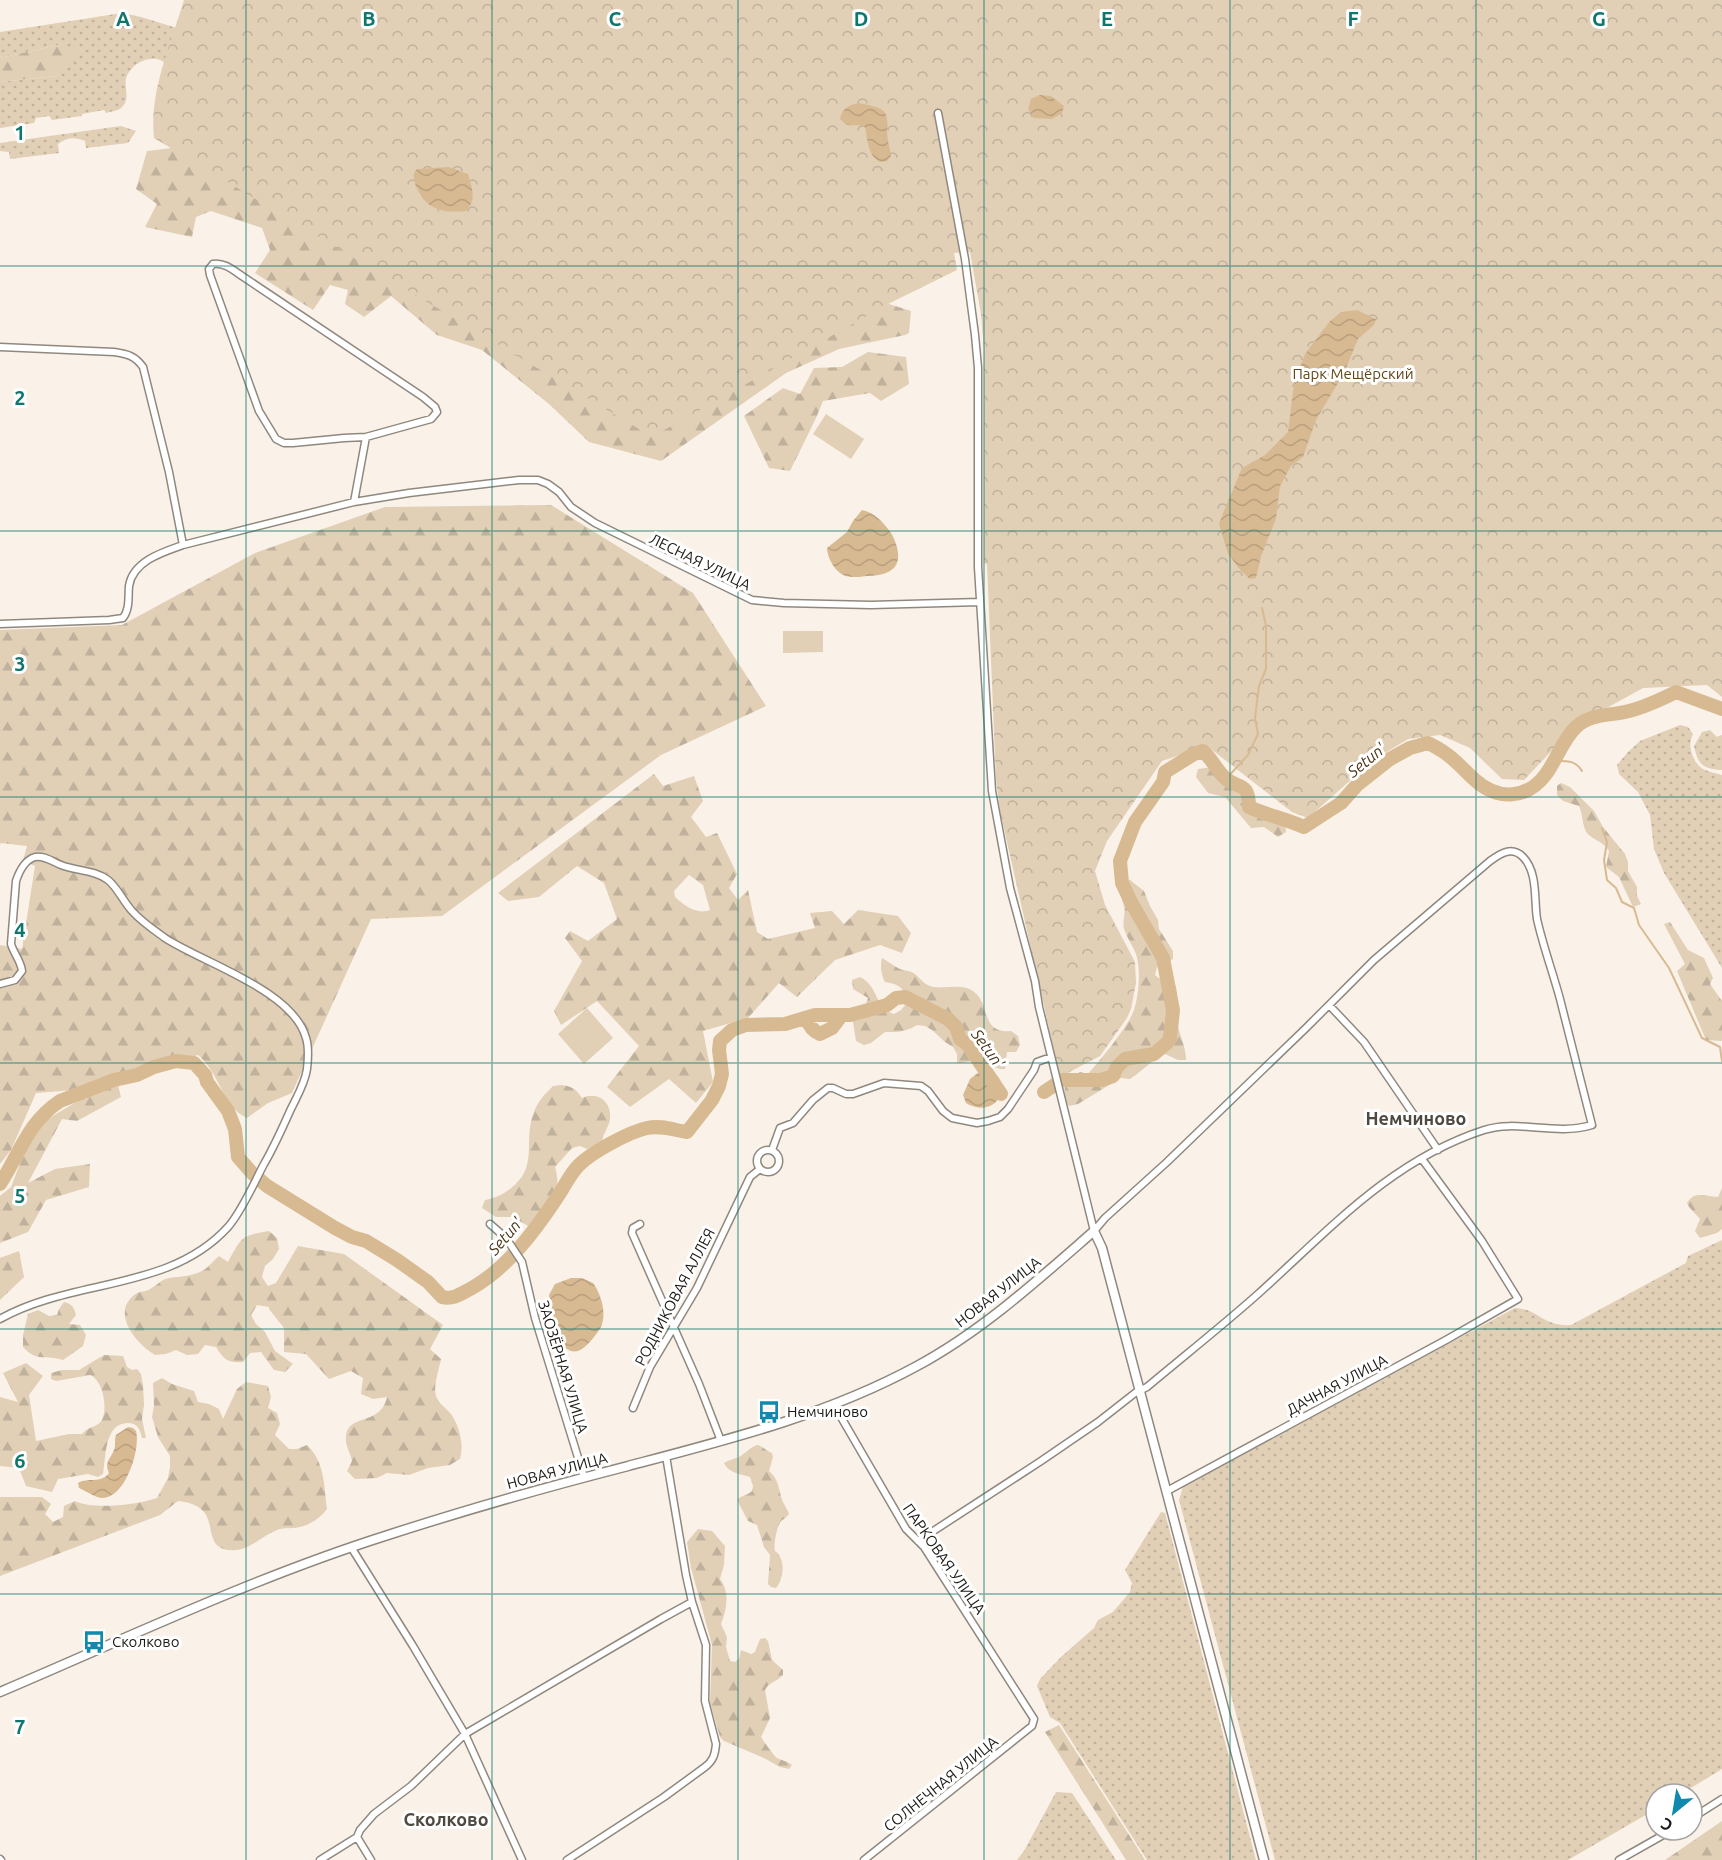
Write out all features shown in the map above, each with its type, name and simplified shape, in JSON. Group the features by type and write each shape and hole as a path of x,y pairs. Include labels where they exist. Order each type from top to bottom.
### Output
{"street":[{"path":"938,113 965,259 975,335 978,368 980,602 992,791 1010,888 1035,981 1054,1071 1094,1230 1102,1248 1264,1860"},
{"path":"213,264 225,265 435,407 437,412 431,419 366,438 293,443 284,443 276,439 259,411 210,276 209,269 213,264"},
{"path":"0,347 114,352 137,358 143,367 169,472 183,545"},
{"path":"0,624 123,618 127,611 131,581 142,565 162,553 183,545 354,502 366,438"},
{"name":"ЛЕСНАЯ УЛИЦА","path":"354,502 409,493 519,480 538,480 554,488 571,507 595,523 752,600 871,605 980,602"},
{"path":"918,1541 1041,1461 1147,1387 1257,1295 1360,1199 1384,1181 1437,1150 1485,1129 1502,1126 1551,1130 1578,1129 1592,1125 1538,922 1532,874 1522,857 1516,852 1509,851 1503,852 1490,861 1374,960 1094,1230"},
{"path":"0,984 15,980 22,971 21,963 13,954 11,944 16,881 29,861 36,857 45,858 61,865 100,875 110,881 135,914 158,933 265,991 285,1006 297,1019 306,1037 308,1057 307,1072 268,1157 242,1205 229,1226 205,1247 182,1262 144,1275 59,1295 0,1319"},
{"path":"1329,1005 1364,1042 1437,1150"},
{"name":"РОДНИКОВАЯ АЛЛЕЯ","path":"772,1150 780,1128 793,1123 813,1100 828,1088 853,1094 884,1083 921,1086 952,1118 967,1122 988,1121 1000,1117 1008,1109 1034,1071 1036,1062 1051,1057"},
{"name":"РОДНИКОВАЯ АЛЛЕЯ","path":"768,1149 772,1150 778,1156 779,1165 768,1172 760,1169 756,1161 760,1153 768,1149"},
{"name":"ДАЧНАЯ УЛИЦА","path":"1167,1491 1518,1299 1482,1241 1422,1159"},
{"name":"РОДНИКОВАЯ АЛЛЕЯ","path":"633,1408 650,1367 697,1288 750,1177 760,1169"},
{"name":"ЗАОЗЁРНАЯ УЛИЦА","path":"490,1224 506,1238 522,1262 538,1329 584,1477"},
{"path":"640,1224 633,1228 632,1233 699,1384 721,1442"},
{"name":"НОВАЯ УЛИЦА","path":"0,1692 292,1568 351,1547 498,1501 721,1442 834,1405 895,1377 942,1351 1024,1291 1094,1230"},
{"name":"ПАРКОВАЯ УЛИЦА","path":"834,1405 906,1529 924,1547 1034,1719 1032,1726"},
{"path":"567,1860 663,1797 714,1758 716,1744 705,1701 706,1645 686,1575 666,1456"},
{"path":"351,1547 465,1734 522,1860"},
{"path":"320,1860 357,1837 374,1814 411,1786 465,1734 692,1602"},
{"name":"СОЛНЕЧНАЯ УЛИЦА","path":"864,1860 1032,1726"},
{"path":"1704,1810 1722,1799"},
{"path":"357,1837 371,1860"},
{"path":"1618,1860 1650,1842"}],"green space":[{"name":"Парк Мещёрский","path":"184,0 1722,0 1722,697 1707,685 1643,688 1576,725 1524,780 1502,779 1470,748 1440,735 1408,739 1372,761 1308,818 1292,812 1207,746 1162,761 1107,841 1095,871 1105,905 1135,962 1136,983 1131,1009 1100,1056 1060,1077 1000,811 996,780 987,564 984,563 984,350 981,314 970,252 954,253 957,270 890,303 652,437 154,138 153,120 158,85"},
{"path":"122,13 180,29 169,65 151,59 134,66 126,78 125,103 117,110 106,113 104,110 52,120 49,116 36,118 34,123 0,128 0,82 57,76 62,44 0,58 0,32"},
{"path":"62,44 83,53 57,76 0,82 0,58"},
{"path":"121,126 136,131 128,143 86,148 85,141 71,138 58,144 59,153 10,159 9,152 0,151 0,143"},
{"path":"205,144 723,251 911,311 909,333 839,349 786,373 661,461 589,442 549,404 482,350 437,335 391,296 364,317 345,304 348,290 330,285 313,310 255,273 270,250 262,228 211,211 196,217 192,237 145,227 157,204 136,189 147,151"},
{"path":"868,352 906,357 909,384 881,401 870,393 823,401 790,471 769,468 744,416 783,388 800,394 814,368 842,367"},
{"path":"826,414 864,439 851,459 813,434"},
{"path":"551,505 693,593 766,706 661,755 442,916 371,919 292,1093 268,1103 247,1118 229,1102 213,1073 198,1055 74,1090 36,1093 11,1150 0,1164 0,945 22,949 35,866 23,861 27,846 1,843 0,845 0,630 122,625 255,553 385,507"},
{"path":"783,631 823,631 823,652 783,653"},
{"path":"1680,725 1688,727 1693,734 1690,743 1693,758 1699,766 1722,775 1722,968 1664,873 1654,849 1650,815 1638,792 1619,774 1617,765 1640,741"},
{"path":"1710,730 1717,737 1722,735 1722,770 1705,767 1699,761 1694,746 1702,732"},
{"path":"1214,767 1239,793 1247,809 1285,823 1286,832 1278,837 1264,827 1251,828 1225,797 1208,793 1196,777 1198,769"},
{"path":"654,774 663,786 694,776 703,801 691,817 706,837 717,833 737,874 729,888 738,900 748,890 757,932 768,939 815,928 810,913 832,911 844,924 858,910 898,916 911,933 902,953 880,945 835,960 797,997 779,983 748,1018 703,1031 713,1082 696,1103 669,1079 630,1107 607,1087 639,1046 597,1001 561,1025 554,1011 582,961 565,938 570,931 588,941 617,919 604,883 577,866 539,897 508,901 498,893","holes":["689,875 703,885 710,910 696,910 675,897 674,891"]},
{"path":"1561,783 1570,787 1594,811 1603,827 1625,854 1628,871 1637,887 1637,896 1641,904 1633,907 1619,877 1606,867 1609,851 1587,833 1579,806 1563,801 1557,795 1557,786"},
{"path":"1130,880 1144,891 1158,920 1159,929 1173,951 1173,959 1157,967 1155,975 1176,986 1177,1021 1186,1060 1178,1060 1163,1053 1130,1079 1121,1078 1078,1104 1069,1106 1064,1099 1065,1082 1080,1072 1088,1074 1120,1034 1136,1004 1139,982 1138,967 1136,954 1124,929 1121,894 1122,885"},
{"path":"1670,922 1688,950 1704,958 1713,978 1710,984 1722,1001 1722,1041 1706,1040 1677,971 1685,964 1664,924"},
{"path":"882,958 900,969 913,973 931,986 960,987 974,992 995,1028 1001,1031 1011,1031 1018,1036 1020,1045 1016,1052 1007,1052 1005,1069 979,1061 957,1063 957,1054 953,1047 925,1026 917,1025 902,1031 885,1032 871,1043 864,1045 856,1041 852,1016 865,1006 868,998 853,989 852,980 860,977 866,981 883,1007 894,1014 906,1004 901,988 885,982 881,970"},
{"path":"587,1008 613,1038 584,1064 558,1034"},
{"path":"118,1085 121,1097 77,1121 62,1119 28,1183 55,1169 90,1164 89,1187 46,1200 28,1232 0,1243 0,1196 11,1187 28,1143 46,1120 83,1098"},
{"path":"553,1086 573,1088 582,1098 598,1097 609,1107 610,1119 602,1142 587,1149 580,1146 572,1148 555,1167 557,1187 553,1197 528,1226 513,1217 496,1217 482,1208 485,1200 510,1189 525,1171 529,1153 529,1133 536,1108"},
{"path":"1722,1188 1722,1229 1717,1233 1700,1238 1695,1231 1700,1219 1687,1203 1697,1195 1718,1197"},
{"path":"269,1231 277,1238 279,1249 265,1266 262,1277 268,1286 276,1283 298,1246 344,1254 443,1325 430,1349 441,1359 435,1392 457,1425 461,1442 460,1459 450,1465 428,1468 409,1475 387,1473 377,1478 355,1479 347,1471 352,1461 346,1444 347,1432 353,1424 379,1412 387,1397 373,1399 361,1394 363,1378 351,1371 329,1379 306,1354 284,1352 284,1328 269,1307 257,1305 251,1315 256,1324 265,1332 275,1351 293,1364 285,1372 274,1370 261,1352 250,1353 243,1362 227,1360 216,1347 205,1345 198,1354 187,1355 176,1350 155,1355 133,1335 125,1317 125,1309 129,1300 137,1293 148,1290 165,1279 198,1273 219,1256 228,1262 243,1239 252,1234"},
{"path":"1722,1240 1722,1769 1701,1782 1644,1782 1644,1816 1568,1860 1275,1860 1179,1500 1183,1487 1515,1308 1530,1311 1547,1321 1571,1325 1686,1263 1688,1256"},
{"path":"19,1251 24,1277 0,1300 0,1258"},
{"path":"64,1302 72,1306 76,1315 69,1324 80,1325 86,1335 83,1346 63,1360 38,1357 28,1352 23,1347 23,1335 28,1314 38,1310 49,1316 57,1315"},
{"path":"104,1355 123,1356 127,1367 132,1370 137,1369 141,1374 144,1405 142,1419 146,1438 142,1438 134,1424 120,1425 110,1435 103,1474 98,1477 88,1474 58,1479 52,1492 26,1486 19,1468 0,1466 0,1397 18,1402 3,1373 26,1363 43,1376 29,1395 36,1441 69,1434 82,1434 100,1422 104,1415 103,1395 98,1382 90,1375 56,1381 51,1379 51,1373 62,1370 79,1370"},
{"path":"162,1378 194,1391 198,1402 219,1409 223,1419 237,1389 246,1382 268,1386 271,1397 268,1408 277,1413 280,1424 275,1435 289,1449 307,1445 313,1452 323,1475 327,1509 319,1518 308,1524 297,1528 277,1530 252,1545 236,1550 226,1550 215,1543 204,1512 195,1505 178,1501 160,1515 0,1576 0,1497 42,1497 51,1504 45,1514 53,1522 63,1517 64,1506 75,1501 83,1504 115,1506 157,1498 168,1478 170,1467 170,1456 158,1437 152,1417 153,1383"},
{"path":"757,1445 772,1453 769,1471 777,1483 789,1514 781,1521 776,1536 775,1551 779,1554 783,1569 776,1588 768,1584 770,1555 764,1547 757,1525 748,1521 737,1500 752,1491 750,1477 732,1471 724,1463 739,1457"},
{"path":"1161,1512 1165,1513 1256,1860 1147,1860 1060,1723 1050,1717 1037,1686 1040,1679 1061,1657 1094,1628 1098,1620 1113,1612 1130,1592 1132,1583 1125,1570"},
{"path":"698,1529 712,1531 725,1546 724,1565 720,1579 725,1589 726,1601 721,1624 727,1637 726,1647 730,1661 735,1662 739,1659 741,1650 751,1654 755,1652 760,1639 765,1638 768,1641 772,1660 783,1670 783,1675 765,1690 770,1718 761,1737 777,1758 792,1765 789,1769 780,1767 720,1737 710,1703 712,1645 691,1568 687,1542"},
{"path":"1059,1725 1145,1860 1126,1860 1045,1732"},
{"path":"1056,1792 1072,1793 1116,1860 1017,1860"},
{"path":"1722,1821 1722,1860 1665,1860 1691,1842 1704,1842 1704,1833"}],"water":[{"path":"1040,95 1051,96 1064,106 1062,113 1052,119 1034,118 1028,109 1031,99"},
{"path":"859,103 878,108 885,113 891,156 887,161 880,162 873,155 865,127 849,125 840,119 846,108"},
{"path":"449,167 468,174 473,198 466,211 452,212 433,207 427,203 415,185 414,173 417,169"},
{"path":"1357,310 1376,319 1374,325 1358,339 1344,373 1316,420 1303,457 1291,466 1280,486 1276,519 1261,556 1256,578 1250,579 1228,554 1219,524 1224,511 1242,468 1265,455 1288,432 1293,391 1305,354 1330,321 1341,312"},
{"path":"862,510 878,518 891,533 897,547 897,563 890,571 882,574 846,576 834,567 827,548 847,532"},
{"path":"984,1068 994,1073 1000,1080 1002,1088 995,1103 987,1107 977,1107 966,1103 963,1095 970,1079"},
{"path":"571,1278 582,1278 593,1283 603,1305 602,1323 598,1331 587,1345 576,1351 568,1350 563,1346 554,1322 549,1295 555,1284"},
{"path":"128,1427 136,1431 136,1449 130,1472 118,1490 102,1498 79,1488 78,1483 102,1478 109,1473 107,1464 115,1448 116,1435"}],"waterway":[{"path":"1226,779 1248,755 1258,734 1255,718 1259,686 1266,669 1266,626 1262,608"},
{"name":"Setun'","path":"1044,1092 1062,1080 1101,1080 1113,1076 1117,1067 1125,1059 1154,1054 1170,1038 1173,1010 1163,958 1122,883 1120,861 1135,822 1163,782 1165,772 1194,754 1203,751 1224,777 1245,789 1249,807 1304,827 1341,803 1357,785 1390,759 1410,748 1428,743 1449,756 1484,787 1503,794 1512,794 1522,792 1539,782 1571,732 1588,719 1622,713 1676,692 1722,709"},
{"path":"1555,761 1574,763 1582,771"},
{"path":"1602,828 1607,842 1604,860 1607,880 1616,888 1622,902 1634,908 1639,925 1669,968 1702,1038 1720,1047 1722,1061"},
{"name":"Setun'","path":"0,1184 32,1128 49,1109 60,1101 154,1067 176,1061 194,1063 205,1075 207,1082 228,1111 235,1129 238,1157 252,1173 267,1186 335,1228 366,1241 397,1260 428,1282 442,1297 450,1298 485,1280 508,1260 539,1224 575,1169 593,1154 621,1138 647,1128 663,1127 687,1132 712,1100 719,1086 722,1074 720,1041 732,1030 746,1025 785,1024 815,1015 850,1015 887,1005 896,998 905,997 948,1019 956,1027 960,1039 968,1045 1001,1094"},
{"path":"807,1019 812,1028 820,1034 832,1028 841,1016"}],"place":[{"name":"Немчиново","path":"769,1412"},
{"name":"Сколково","path":"94,1642"}],"district":[{"name":"Немчиново","path":"1416,1119"},
{"name":"Сколково","path":"446,1820"}]}
